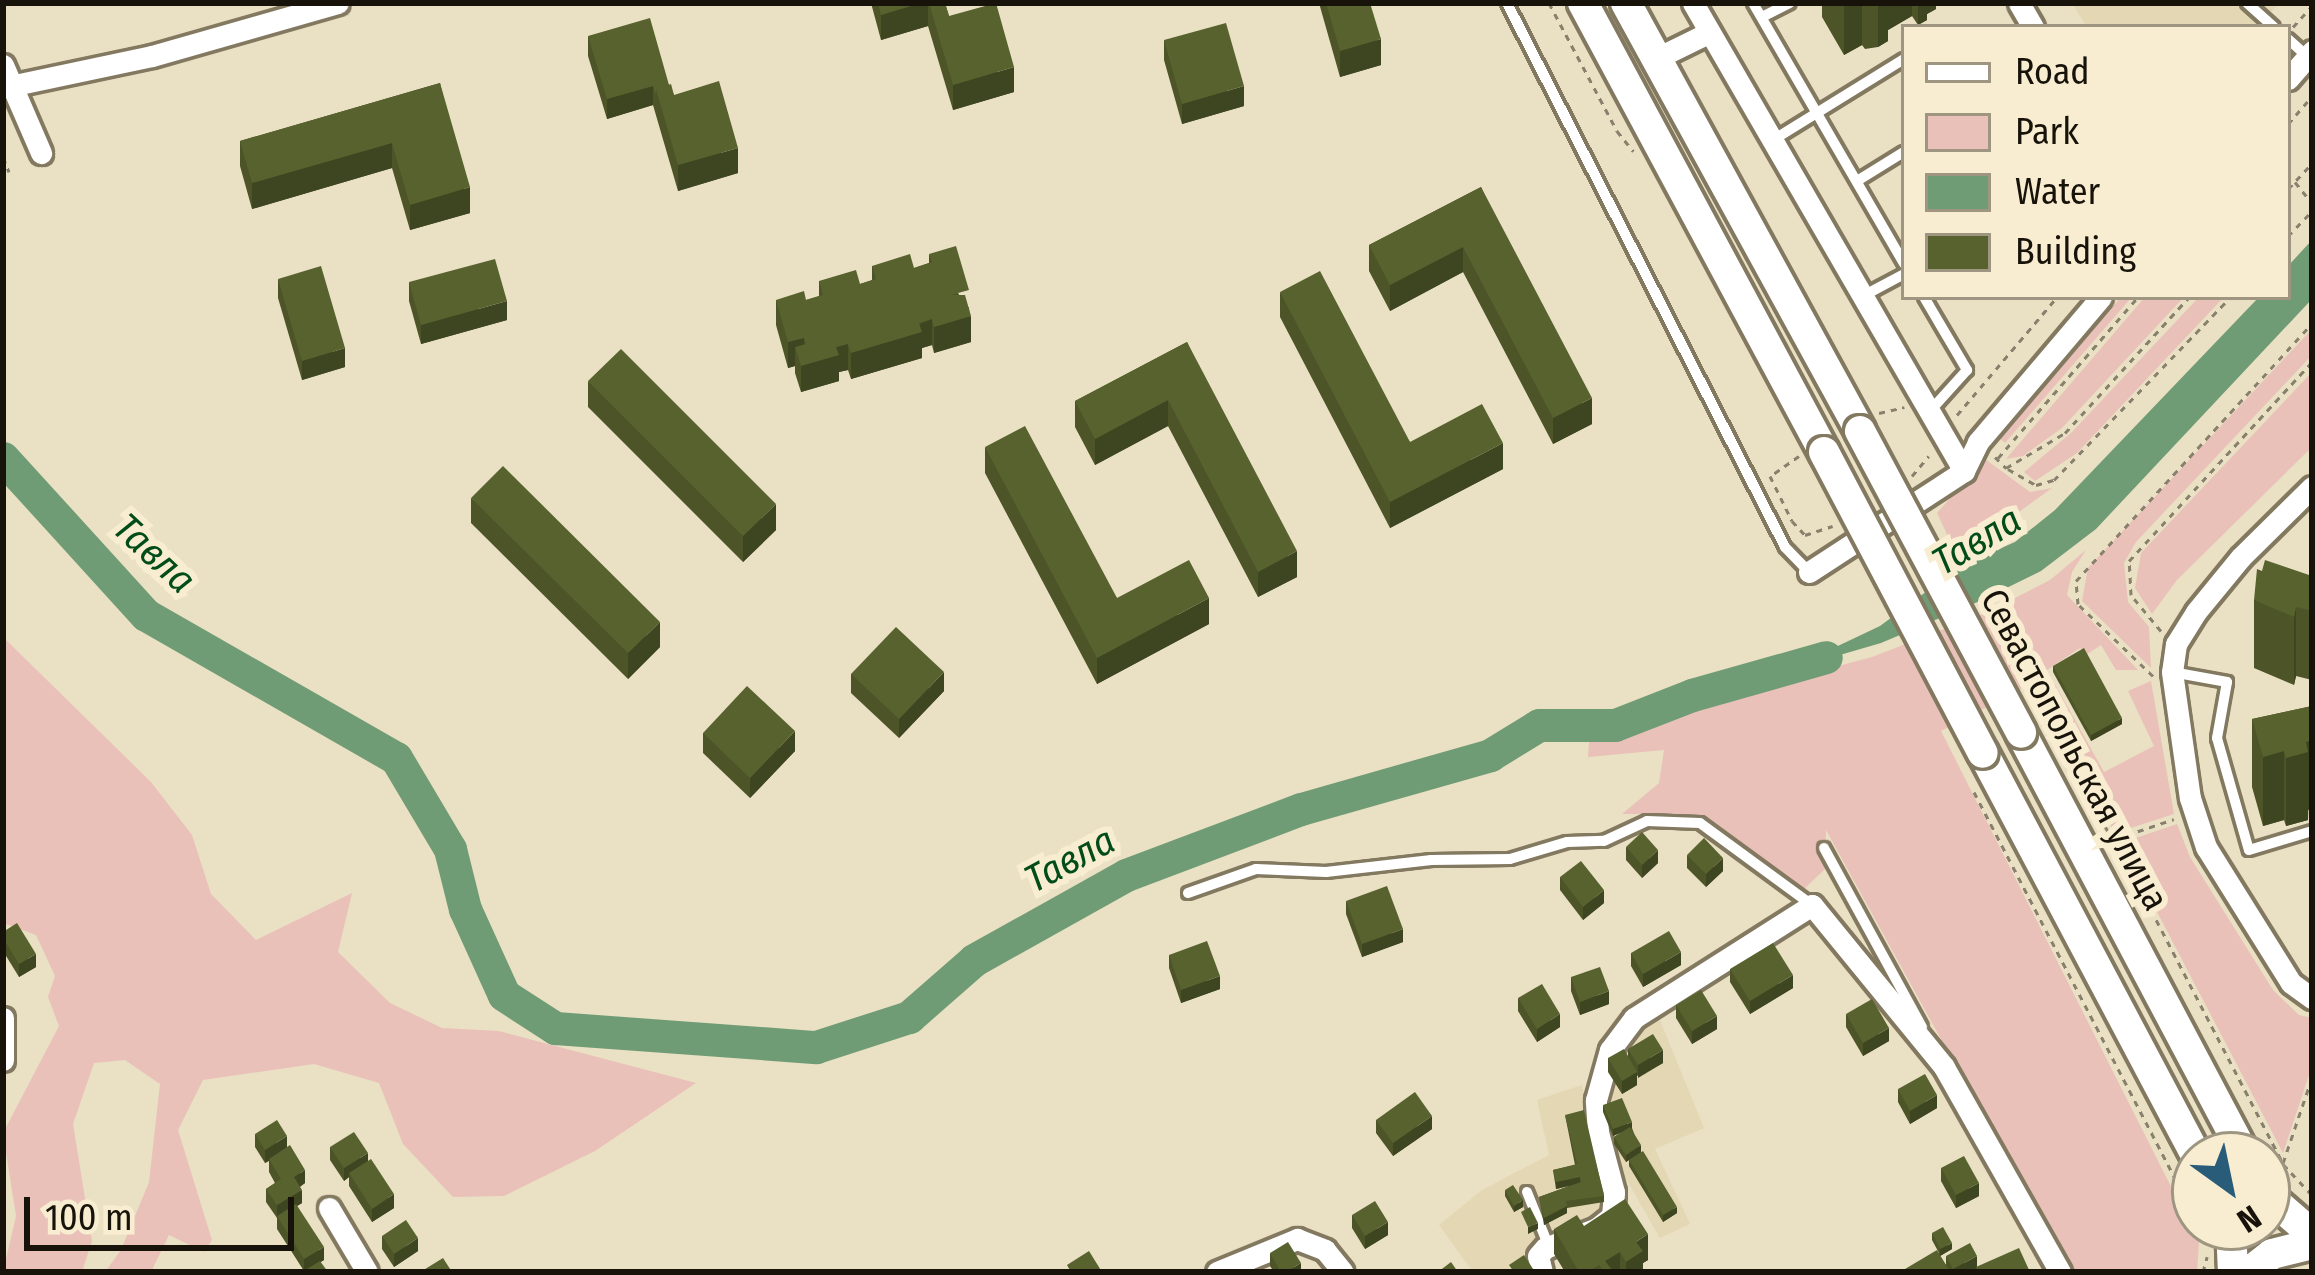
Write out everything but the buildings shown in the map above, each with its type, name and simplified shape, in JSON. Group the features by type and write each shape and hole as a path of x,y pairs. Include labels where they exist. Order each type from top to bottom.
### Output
{"main road":[{"path":"1582,3 1814,452 1984,753 2183,1131"},
{"name":"Севастопольская улица","path":"1626,3 1866,423 2021,733 2231,1131"},
{"path":"2249,1272 2272,1254 2312,1244"}],"street":[{"path":"40,153 7,76 152,56 338,3"},
{"path":"1693,3 1863,296 1921,408 1964,471"},
{"path":"1655,59 1708,33"},
{"path":"1809,572 1964,471 1978,442 2098,300"},
{"path":"2309,497 2241,557 2176,644 2172,683 2189,798 2206,847 2291,983 2312,998"},
{"path":"1542,1272 1538,1256 1549,1247 1597,1228 1612,1216 1614,1192 1598,1132 1596,1100 1610,1050 1634,1018 1812,905 1944,1066 2060,1272"},
{"path":"3,1018 3,1060"},
{"path":"329,1208 367,1272"},
{"path":"1217,1272 1297,1240 1325,1250 1343,1272"}],"lane":[{"path":"1507,3 1785,547 1809,572"},
{"path":"1754,3 1901,258"},
{"path":"1762,17 1790,3"},
{"path":"2247,3 2271,24"},
{"path":"1770,142 1901,61"},
{"path":"1857,181 1901,154"},
{"path":"1863,296 1901,276"},
{"path":"1921,408 1967,370 1926,300"},
{"path":"2172,683 2227,682 2218,738 2249,850 2312,831"},
{"path":"1188,893 1256,869 1325,872 1431,860 1510,859 1567,842 1604,841 1647,821 1700,823 1812,905"},
{"path":"1824,848 1944,1066"},
{"path":"1527,1192 1549,1247"}],"path":[{"path":"2291,32 2312,6"},
{"path":"2291,120 2312,96"},
{"path":"3,158 9,172"},
{"path":"2291,186 2312,163"},
{"path":"2295,182 2312,203"},
{"path":"2291,233 2312,211"},
{"path":"1943,435 2054,300"},
{"path":"1997,459 2135,300"},
{"path":"2006,467 2065,433 2186,300"},
{"path":"1978,442 2036,485 2054,480 2227,300"},
{"path":"2172,683 2078,604 2076,581 2312,323"},
{"path":"2176,644 2131,595 2129,560 2312,362"},
{"path":"1866,423 1921,408"},
{"path":"1771,476 1814,452"},
{"path":"2053,741 2114,840 2266,1131"},
{"path":"1974,792 2171,1170"},
{"path":"2114,840 2182,817"},
{"path":"2291,1140 2312,1078"},
{"path":"2291,1173 2312,1195"}],"shaded area":[{"path":"2072,3 2279,3 2261,24 2085,24"},
{"path":"1657,1013 1704,1128 1655,1149 1690,1224 1660,1238 1607,1146 1601,1096 1613,1060"},
{"path":"1582,1085 1609,1195 1608,1212 1533,1242 1528,1257 1538,1272 1473,1272 1439,1225 1482,1190 1549,1155 1537,1100"}],"green space":[{"path":"2118,300 2129,300 2005,443 1999,438"},
{"path":"2142,300 2181,300 2062,428 2023,456 2006,459"},
{"path":"2196,300 2221,300 2077,453 2035,481 2024,472 2071,433"},
{"path":"2312,329 2312,355 2136,542 2124,563 2128,602 2149,627 2151,668 2082,601 2088,568"},
{"path":"2312,372 2312,447 2177,580 2152,614 2135,588 2141,553"},
{"path":"1985,459 2030,492 2052,488 2012,517 1951,543 1937,513"},
{"path":"2086,550 2072,572 2067,595 2138,670 2116,670 2101,645 2086,655 2080,648 2047,670 2104,772 2154,746 2128,691 2151,681 2174,814 2115,833 2029,685 1941,731 2171,1187 2171,1251 2198,1251 2197,1272 2069,1272 1826,830 1825,869 1804,889 1690,814 1622,814 1659,783 1664,750 1588,757 1589,742 1710,700 1872,657 1988,612 2050,580"},
{"path":"3,637 151,782 192,835 211,894 256,940 352,893 338,952 390,1003 442,1028 499,1031 696,1083 595,1151 504,1196 453,1197 403,1144 379,1083 314,1064 203,1080 178,1130 212,1240 204,1252 169,1235 151,1272 105,1272 121,1250 149,1182 160,1084 125,1060 94,1063 73,1124 92,1241 82,1272 3,1272 16,1216 3,1133 59,1026 48,997 55,976 36,935 3,923"},
{"path":"2177,824 2190,857 2273,990 2299,1015 2312,1018 2312,1066 2290,1131 2272,1131 2121,843"}],"water":[{"path":"2312,240 2312,299 2096,529 2041,571 1980,601 1881,643 1785,671 1880,626 1962,565 2015,542 2055,510 2256,300 2291,300 2291,263"}],"waterway":[{"name":"Тавла","path":"3,458 146,615 396,758 450,849 465,909 504,995 555,1028 816,1047 909,1017 974,960 1126,875 1301,809 1490,755 1539,725 1615,725 1692,695 1826,657"}]}
